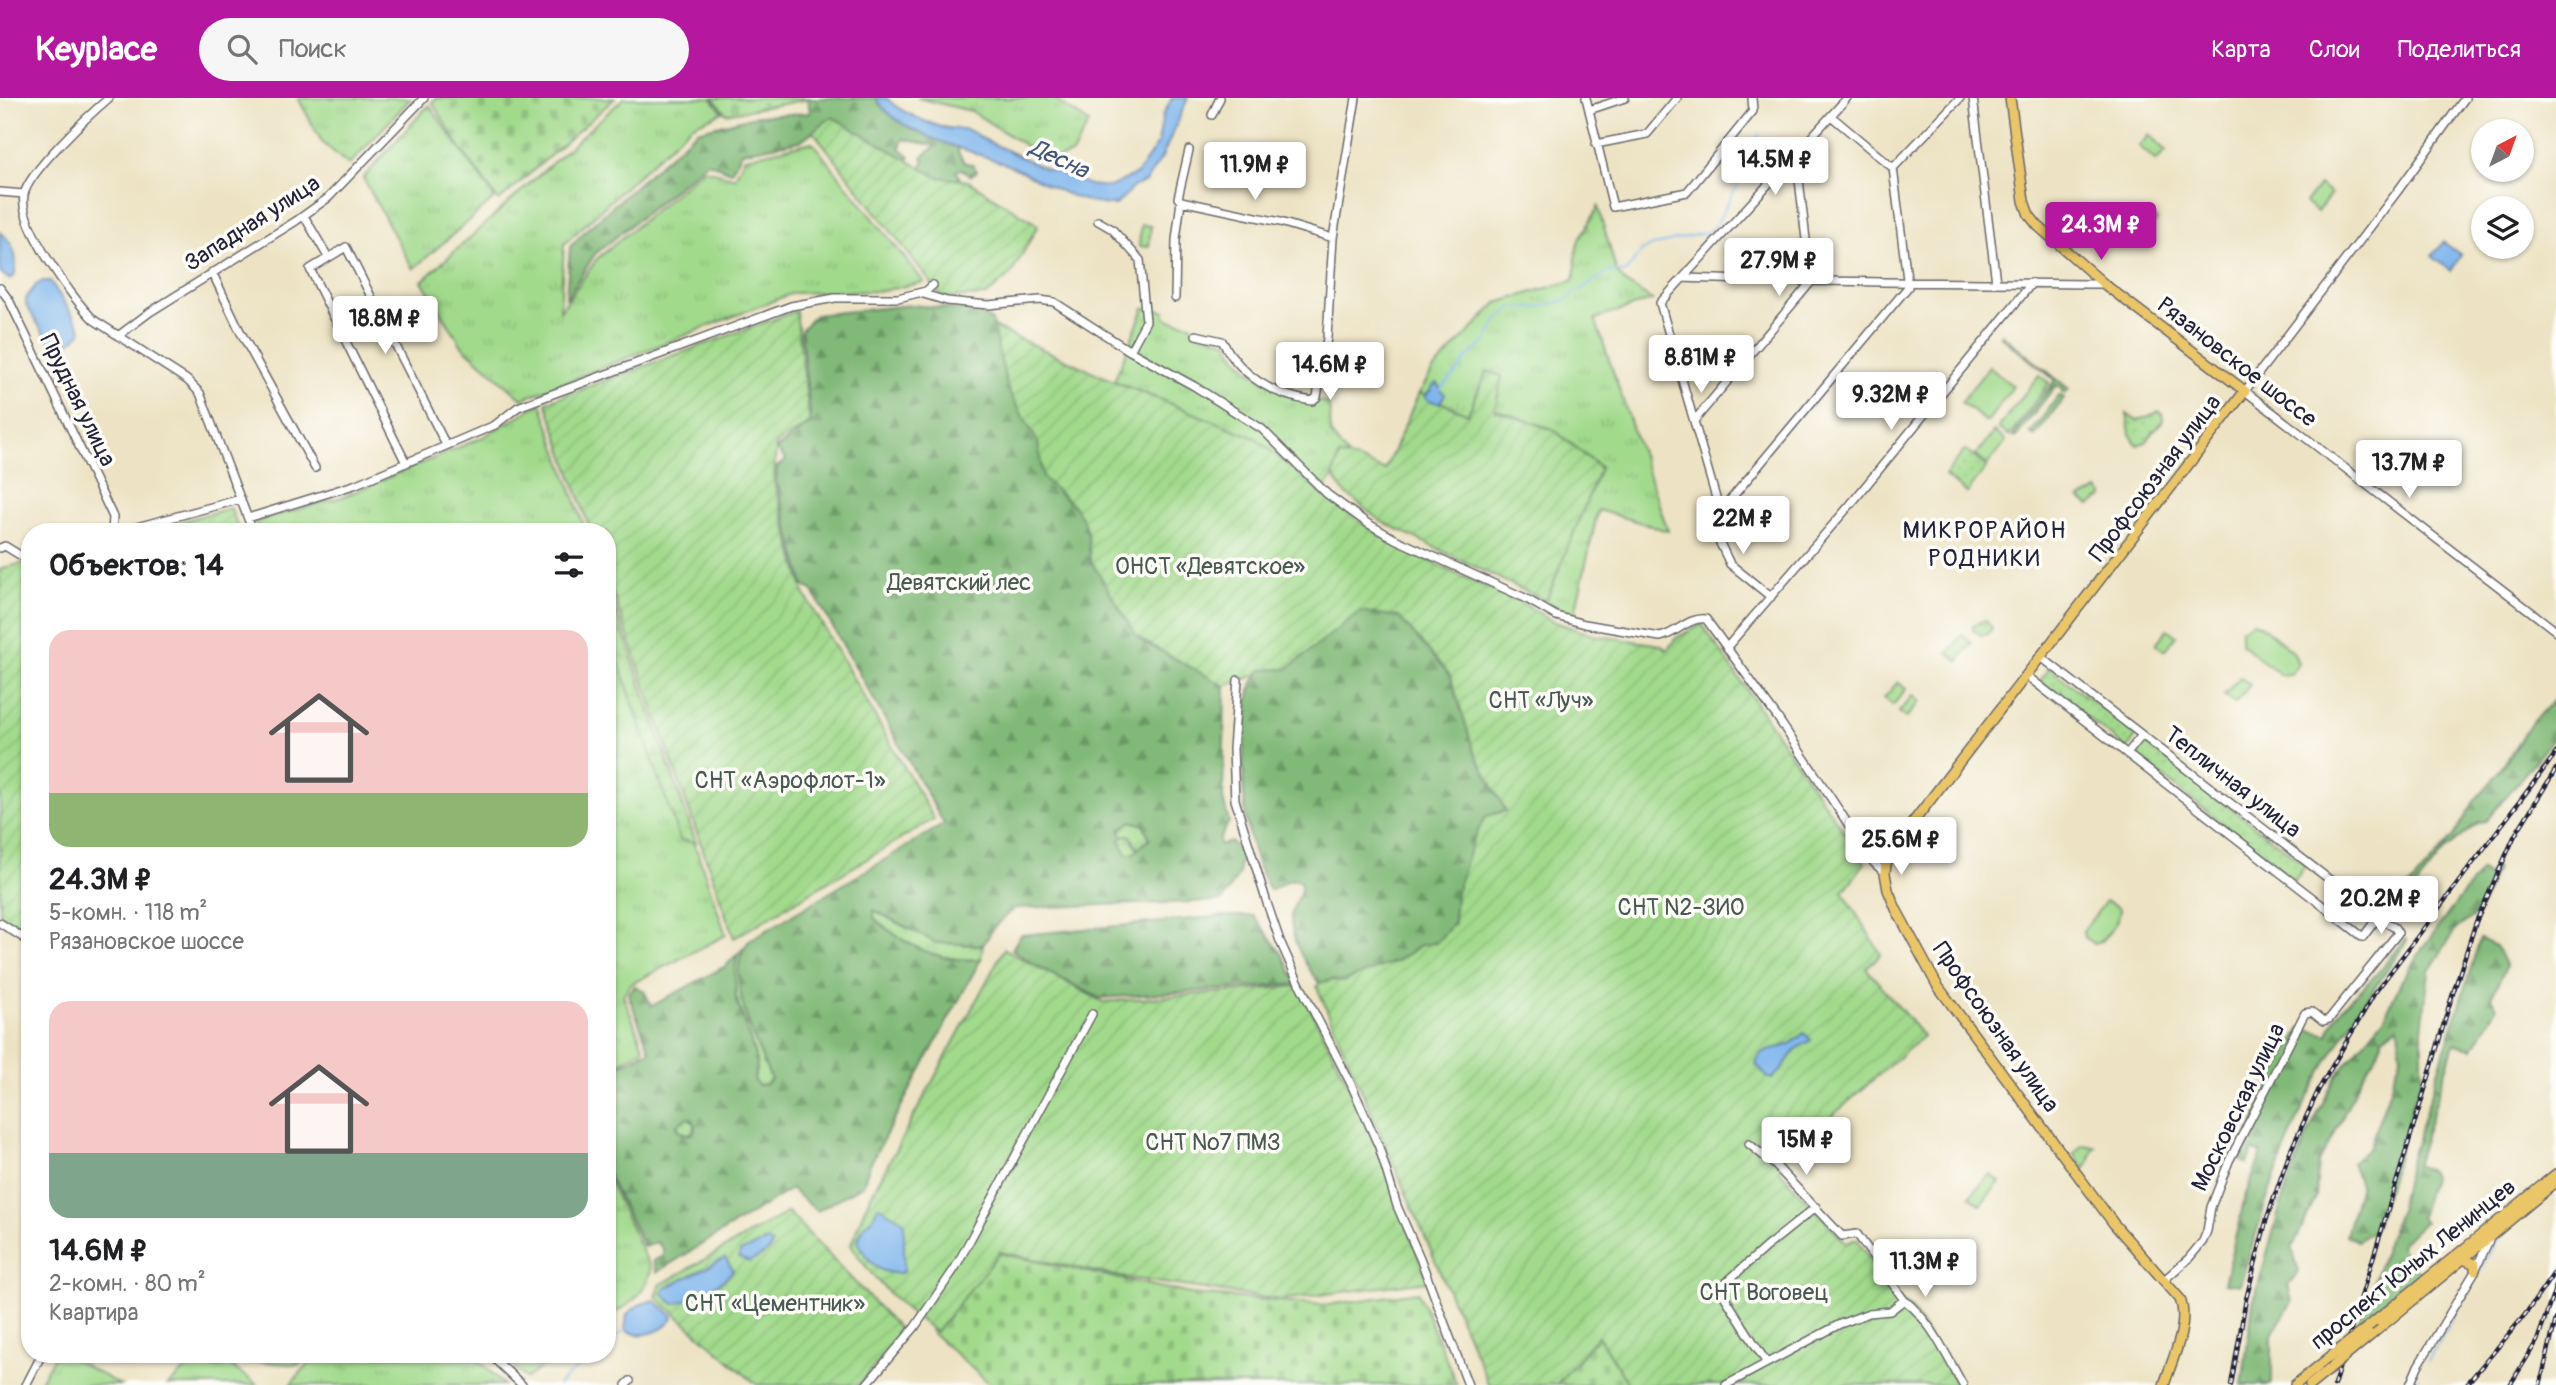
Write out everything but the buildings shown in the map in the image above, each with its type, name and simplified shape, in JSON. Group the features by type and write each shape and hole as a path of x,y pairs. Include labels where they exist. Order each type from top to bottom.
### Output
{"main road":[{"name":"Рязановское шоссе","path":"2010,98 2024,201 2029,215 2049,238 2104,284 2245,391"},
{"name":"Профсоюзная улица","path":"2164,1385 2183,1322 2180,1299 2114,1224 1937,985 1896,909 1885,873 1889,855 2245,391"},
{"name":"проспект Юных Ленинцев","path":"2310,1385 2463,1259 2504,1214 2556,1174"},
{"name":"проспект Юных Ленинцев","path":"2295,1385 2556,1182"},
{"path":"2463,1259 2475,1264 2475,1270"}],"street":[{"path":"109,98 52,155 31,181 24,194 24,209 29,227 82,308 94,320 187,380 200,393 250,523"},
{"name":"Западная улица","path":"118,335 149,312 304,216 328,198 424,98"},
{"path":"1212,115 1220,98"},
{"path":"1196,335 1222,341 1241,370 1268,387 1292,397 1312,401 1317,397 1327,338 1333,239 1356,98"},
{"path":"1586,98 1612,207 1687,192 1753,111 1752,98"},
{"path":"1588,110 1625,98"},
{"path":"1596,144 1647,134 1678,98"},
{"path":"1771,597 1730,564 1719,541 1720,512 1660,303 1847,98"},
{"path":"1893,168 1960,98"},
{"path":"1973,98 1996,282"},
{"path":"2245,391 2465,98"},
{"path":"1720,512 1908,287 1893,168 1831,116"},
{"path":"1175,298 1176,240 1181,201 1178,198 1189,150"},
{"path":"1694,421 1811,282 1796,154"},
{"path":"0,192 24,194"},
{"path":"1181,201 1280,222 1333,239"},
{"path":"304,216 328,257"},
{"path":"1098,221 1112,229 1140,260 1146,321 1130,351"},
{"path":"407,463 310,269 346,247 446,445"},
{"path":"212,272 240,331 315,468"},
{"path":"1682,278 1811,282 2104,284"},
{"path":"1727,647 2032,283"},
{"path":"248,518 354,485 495,425 518,407 791,306 835,298 898,298 920,293 933,285"},
{"name":"Прудная улица","path":"0,288 9,300 113,517 113,523"},
{"path":"920,293 947,301 988,304 1040,300 1054,302 1130,351 1194,386 1265,431 1327,494 1367,523 1395,539 1572,621 1660,637 1671,635 1693,620 1706,619 1874,863 1885,873"},
{"name":"Рязановское шоссе","path":"2245,391 2556,631"},
{"path":"152,523 241,499"},
{"path":"0,536 2,547 21,555"},
{"name":"Тепличная улица","path":"2027,676 2363,937 2378,917 2041,657"},
{"path":"1238,680 1233,749 1235,800 1267,903 1294,971 1351,1084 1379,1147 1397,1206 1420,1258 1468,1385"},
{"path":"2127,754 2142,735"},
{"name":"Московская улица","path":"2164,1281 2203,1241 2211,1208 2228,1161 2305,1013 2312,1012 2323,1021 2329,1019 2398,933 2378,917"},
{"path":"0,923 21,936"},
{"path":"866,1385 915,1327 955,1268 1092,1014"},
{"path":"1749,1144 1776,1165 1842,1236 1857,1234 1904,1300 1915,1308 1963,1385"},
{"path":"1766,1362 1721,1291 1722,1286 1816,1208"},
{"path":"2410,1385 2475,1270 2489,1232"},
{"path":"1726,1385 1840,1324 1869,1313 1890,1311 1904,1300"},
{"path":"26,1385 37,1363"},
{"path":"499,1363 522,1385"}],"green space":[{"path":"298,98 411,98 349,165 322,142"},
{"path":"436,98 615,98 499,201 459,146 432,102"},
{"path":"624,98 711,98 723,112 691,126 564,244 560,311 597,259 704,169 735,178 744,158 812,142 924,282 881,291 793,293 522,399 462,346 422,281"},
{"path":"713,98 808,98 809,99 726,114"},
{"path":"808,98 876,98 891,116 901,123 959,148 958,152 964,162 973,165 977,171 970,176 962,169 956,171 961,180 937,177 921,168 924,161 922,157 936,146 903,139 900,148 910,156 908,160 832,117 800,141 742,152 731,172 708,162 595,254 566,299 570,247 697,131 756,116 810,113"},
{"path":"917,98 1053,98 1089,123 1072,154 1049,161 971,111"},
{"path":"429,105 495,198 413,269 363,178"},
{"path":"832,117 937,177 968,181 1038,225 1012,273 986,296 943,298 813,131"},
{"path":"2149,135 2166,151 2156,161 2139,146"},
{"path":"2319,185 2331,194 2317,212 2305,203"},
{"path":"1598,207 1617,273 1627,284 1652,300 1595,319 1668,531 1598,510 1574,617 1546,601 1600,467 1554,430 1495,409 1502,376 1487,371 1468,414 1419,393 1433,370 1497,303 1574,280 1579,241"},
{"path":"2149,213 2157,220 2145,235 2136,228"},
{"path":"1141,225 1151,226 1149,247 1139,246"},
{"name":"Девятский лес","path":"911,305 975,311 992,321 1008,390 1038,442 1042,458 1041,468 1058,493 1074,506 1083,520 1090,559 1136,635 1142,641 1225,686 1223,799 1229,822 1219,839 1220,845 1231,842 1244,858 1239,865 1239,874 1222,901 1015,908 995,926 983,945 936,943 874,910 874,918 885,928 923,950 951,958 981,959 870,1164 863,1185 817,1211 791,1189 657,1272 653,1261 663,1256 663,1249 657,1242 644,1247 616,1191 616,1067 650,1051 628,994 635,986 644,991 652,1006 726,966 737,954 736,1002 742,1013 757,1064 754,1079 758,1085 766,1084 771,1079 744,1009 740,990 741,954 749,941 944,824 812,590 804,586 776,481 777,467 786,460 776,449 811,423 801,330 815,315","holes":["1132,821 1144,825 1150,839 1138,849 1130,835 1122,836 1120,832","691,1118 695,1126 694,1133 688,1135 678,1130 676,1125"]},
{"path":"1144,308 1165,311 1165,317 1170,320 1190,324 1196,332 1227,341 1235,355 1257,375 1284,389 1329,404 1331,434 1348,456 1339,456 1334,476 1321,493 1256,438 1114,381"},
{"name":"СНТ «Аэрофлот-1»","path":"796,311 810,423 776,444 774,482 804,593 934,819 734,938 616,603 616,523 588,523 546,402"},
{"path":"993,327 1118,383 1256,438 1321,493 1381,536 1450,571 1519,601 1552,621 1593,635 1661,645 1667,650 1676,638 1702,624 1865,863 1843,892 1881,954 1866,968 1923,1036 1782,1160 1779,1170 1846,1243 1857,1239 1896,1299 1912,1309 1957,1385 1629,1385 1598,1336 1556,1385 1489,1385 1317,987 1319,983 1332,980 1342,982 1397,961 1421,945 1436,943 1454,923 1456,893 1473,840 1486,816 1506,811 1474,751 1450,675 1399,617 1360,611 1287,669 1263,669 1256,675 1225,686 1142,640 1136,635 1090,559 1083,520 1074,506 1043,478 1038,442 1008,390"},
{"path":"2001,334 2069,389 2065,394 2063,389 2056,385 2016,437 2013,437 2015,432 2055,380 2000,336"},
{"path":"1989,367 2013,386 1987,422 1961,402"},
{"path":"1487,371 1502,376 1495,410 1554,430 1600,468 1546,601 1380,521 1343,491 1333,475 1339,456 1385,470 1419,393 1468,414"},
{"path":"2039,375 2049,383 2009,436 1998,428"},
{"path":"2059,395 2064,398 2035,436 2031,433"},
{"path":"541,403 583,523 255,522 345,496 481,438"},
{"path":"2158,412 2162,413 2163,420 2146,442 2137,445 2130,434 2127,414 2137,421"},
{"path":"1994,432 2006,441 1987,465 1975,456"},
{"path":"1965,450 1987,467 1967,493 1945,476"},
{"path":"2098,490 2104,496 2090,506 2080,499"},
{"path":"231,508 236,523 174,523"},
{"path":"21,563 21,931 0,918 0,569"},
{"path":"1360,611 1399,617 1450,675 1474,751 1506,811 1486,816 1469,853 1456,893 1454,923 1436,944 1421,945 1397,961 1342,982 1332,980 1319,983 1303,959 1292,931 1292,912 1300,892 1300,881 1288,881 1270,890 1253,851 1243,788 1248,702 1254,681 1263,669 1287,669"},
{"path":"616,612 696,843 680,840 616,654"},
{"path":"616,617 726,935 631,984 623,995 644,1049 616,1065"},
{"path":"1986,620 1992,628 1988,634 1981,635 1973,630 1973,625"},
{"path":"2252,622 2260,625 2293,652 2298,663 2292,674 2280,675 2241,643 2241,629"},
{"path":"2167,629 2176,636 2165,651 2156,644"},
{"path":"1962,635 1972,643 1958,661 1948,653"},
{"path":"2049,668 2137,735 2127,749 2040,681"},
{"path":"2240,677 2250,685 2235,703 2224,695"},
{"path":"1898,682 1906,689 1893,705 1884,698"},
{"path":"1913,695 1920,701 1906,718 1899,712"},
{"path":"2556,698 2556,735 2486,821 2479,822 2446,849 2412,892 2395,900 2396,893 2411,885 2454,836 2475,800 2496,776 2533,721"},
{"path":"2142,741 2306,865 2294,881 2133,753"},
{"path":"1132,821 1144,825 1150,839 1138,850 1130,835 1121,836 1120,832"},
{"path":"1130,835 1138,850 1127,854 1120,840"},
{"path":"2496,869 2478,913 2456,929 2429,971 2422,1030 2422,1077 2375,1229 2357,1241 2346,1235 2360,1185 2352,1162 2369,1148 2401,1057 2398,1026 2384,1037 2318,1162 2316,1198 2292,1248 2299,1271 2288,1285 2292,1302 2272,1334 2272,1383 2242,1385 2253,1303 2283,1197 2307,1136 2336,1076 2385,1017 2401,982 2424,946 2481,870 2488,876"},
{"path":"2106,901 2120,909 2119,914 2107,935 2094,944 2084,937 2083,931"},
{"path":"874,910 925,936 952,943 983,945 981,959 951,958 923,950 885,928 874,918"},
{"path":"1225,916 1254,916 1284,957 1297,984 1099,998 1035,965 1012,949 1021,935"},
{"path":"2405,938 2407,941 2336,1047 2300,1114 2275,1177 2240,1285 2224,1283 2246,1194 2262,1153 2253,1150 2247,1164 2239,1160 2270,1083 2301,1028 2328,1035 2340,1010 2375,975"},
{"path":"2480,939 2496,946 2506,967 2491,997 2497,1008 2473,1048 2454,1044 2416,1165 2430,1171 2432,1177 2420,1217 2424,1222 2402,1243 2401,1249 2422,1277 2357,1328 2399,1209 2409,1164"},
{"path":"743,948 740,965 742,998 771,1079 758,1086 754,1079 752,1047 735,994 733,977 735,962"},
{"name":"СНТ №7 ПМЗ","path":"1004,949 1103,1002 1299,986 1370,1127 1428,1281 1280,1300 1121,1277 1000,1252 936,1332 923,1323 879,1282 851,1245 866,1205"},
{"path":"683,1118 689,1118 694,1126 692,1132 683,1134 678,1129 678,1123"},
{"path":"2082,1145 2095,1147 2084,1169 2074,1154"},
{"path":"1990,1174 2000,1182 1980,1205 1970,1196"},
{"path":"616,1196 651,1269 644,1287 627,1306 616,1312"},
{"name":"СНТ «Цементник»","path":"788,1212 903,1333 859,1385 757,1385 656,1297 660,1285"},
{"path":"998,1253 1191,1294 1327,1305 1418,1292 1457,1385 991,1385 930,1331"},
{"path":"1598,1336 1629,1385 1556,1385"},
{"path":"50,1363 80,1363 120,1385 38,1385"},
{"path":"309,1363 481,1363 504,1385 290,1385"},
{"path":"508,1363 548,1363 526,1378"},
{"path":"229,1365 258,1385 168,1385 187,1368"}],"water":[{"path":"876,98 887,98 904,111 936,125 970,131 1050,171 1089,185 1110,187 1137,174 1158,143 1163,115 1172,98 1188,98 1162,157 1146,181 1133,187 1116,205 1076,198 999,161 919,133 887,111"},
{"path":"0,232 12,246 15,258 14,277 9,279 0,272"},
{"path":"2443,242 2461,255 2451,271 2432,256"},
{"path":"50,281 80,326 81,332 77,337 62,348 46,336 26,305 26,298 36,285"},
{"path":"1436,383 1439,384 1439,390 1445,394 1440,403 1429,401 1425,397"},
{"path":"1804,1033 1811,1040 1795,1050 1772,1079 1767,1077 1756,1064 1761,1054 1790,1044"},
{"path":"878,1206 904,1221 904,1272 881,1270 870,1261 857,1242 865,1224 872,1220"},
{"path":"767,1241 772,1244 763,1255 749,1262 739,1258 740,1252"},
{"path":"725,1258 733,1270 706,1291 674,1304 663,1294 665,1288"},
{"path":"654,1300 673,1316 672,1320 650,1333 638,1334 625,1330 627,1314 639,1305"}],"waterway":[{"path":"1439,390 1461,368 1465,359 1484,344 1498,320 1512,308 1537,308 1565,300 1609,271 1625,273 1648,247 1707,232 1717,223 1747,168 1759,134"},
{"path":"2548,1194 2556,1188"},
{"path":"2428,1361 2497,1240 2511,1224"},
{"path":"616,1336 625,1330"},
{"path":"558,1385 582,1363"},
{"path":"2416,1385 2419,1377"}],"railway":[{"path":"2231,1385 2246,1299 2267,1218 2290,1152 2319,1089 2374,994 2556,753"},
{"path":"2334,1385 2476,922 2515,835 2556,769"},
{"path":"2466,1385 2524,1316 2556,1270"},
{"path":"2510,1385 2537,1341 2556,1286"},
{"path":"2540,1385 2556,1319"}],"district":[{"name":"МИКРОРАЙОН РОДНИКИ","path":"1985,544"}],"water label":[{"name":"Десна","path":"1059,159"}],"park label":[{"name":"ОНСТ «Девятское»","path":"1210,566"},
{"name":"СНТ «Луч»","path":"1541,700"},
{"name":"СНТ N2-ЗИО","path":"1681,907"},
{"name":"СНТ Воговец","path":"1764,1292"}]}
